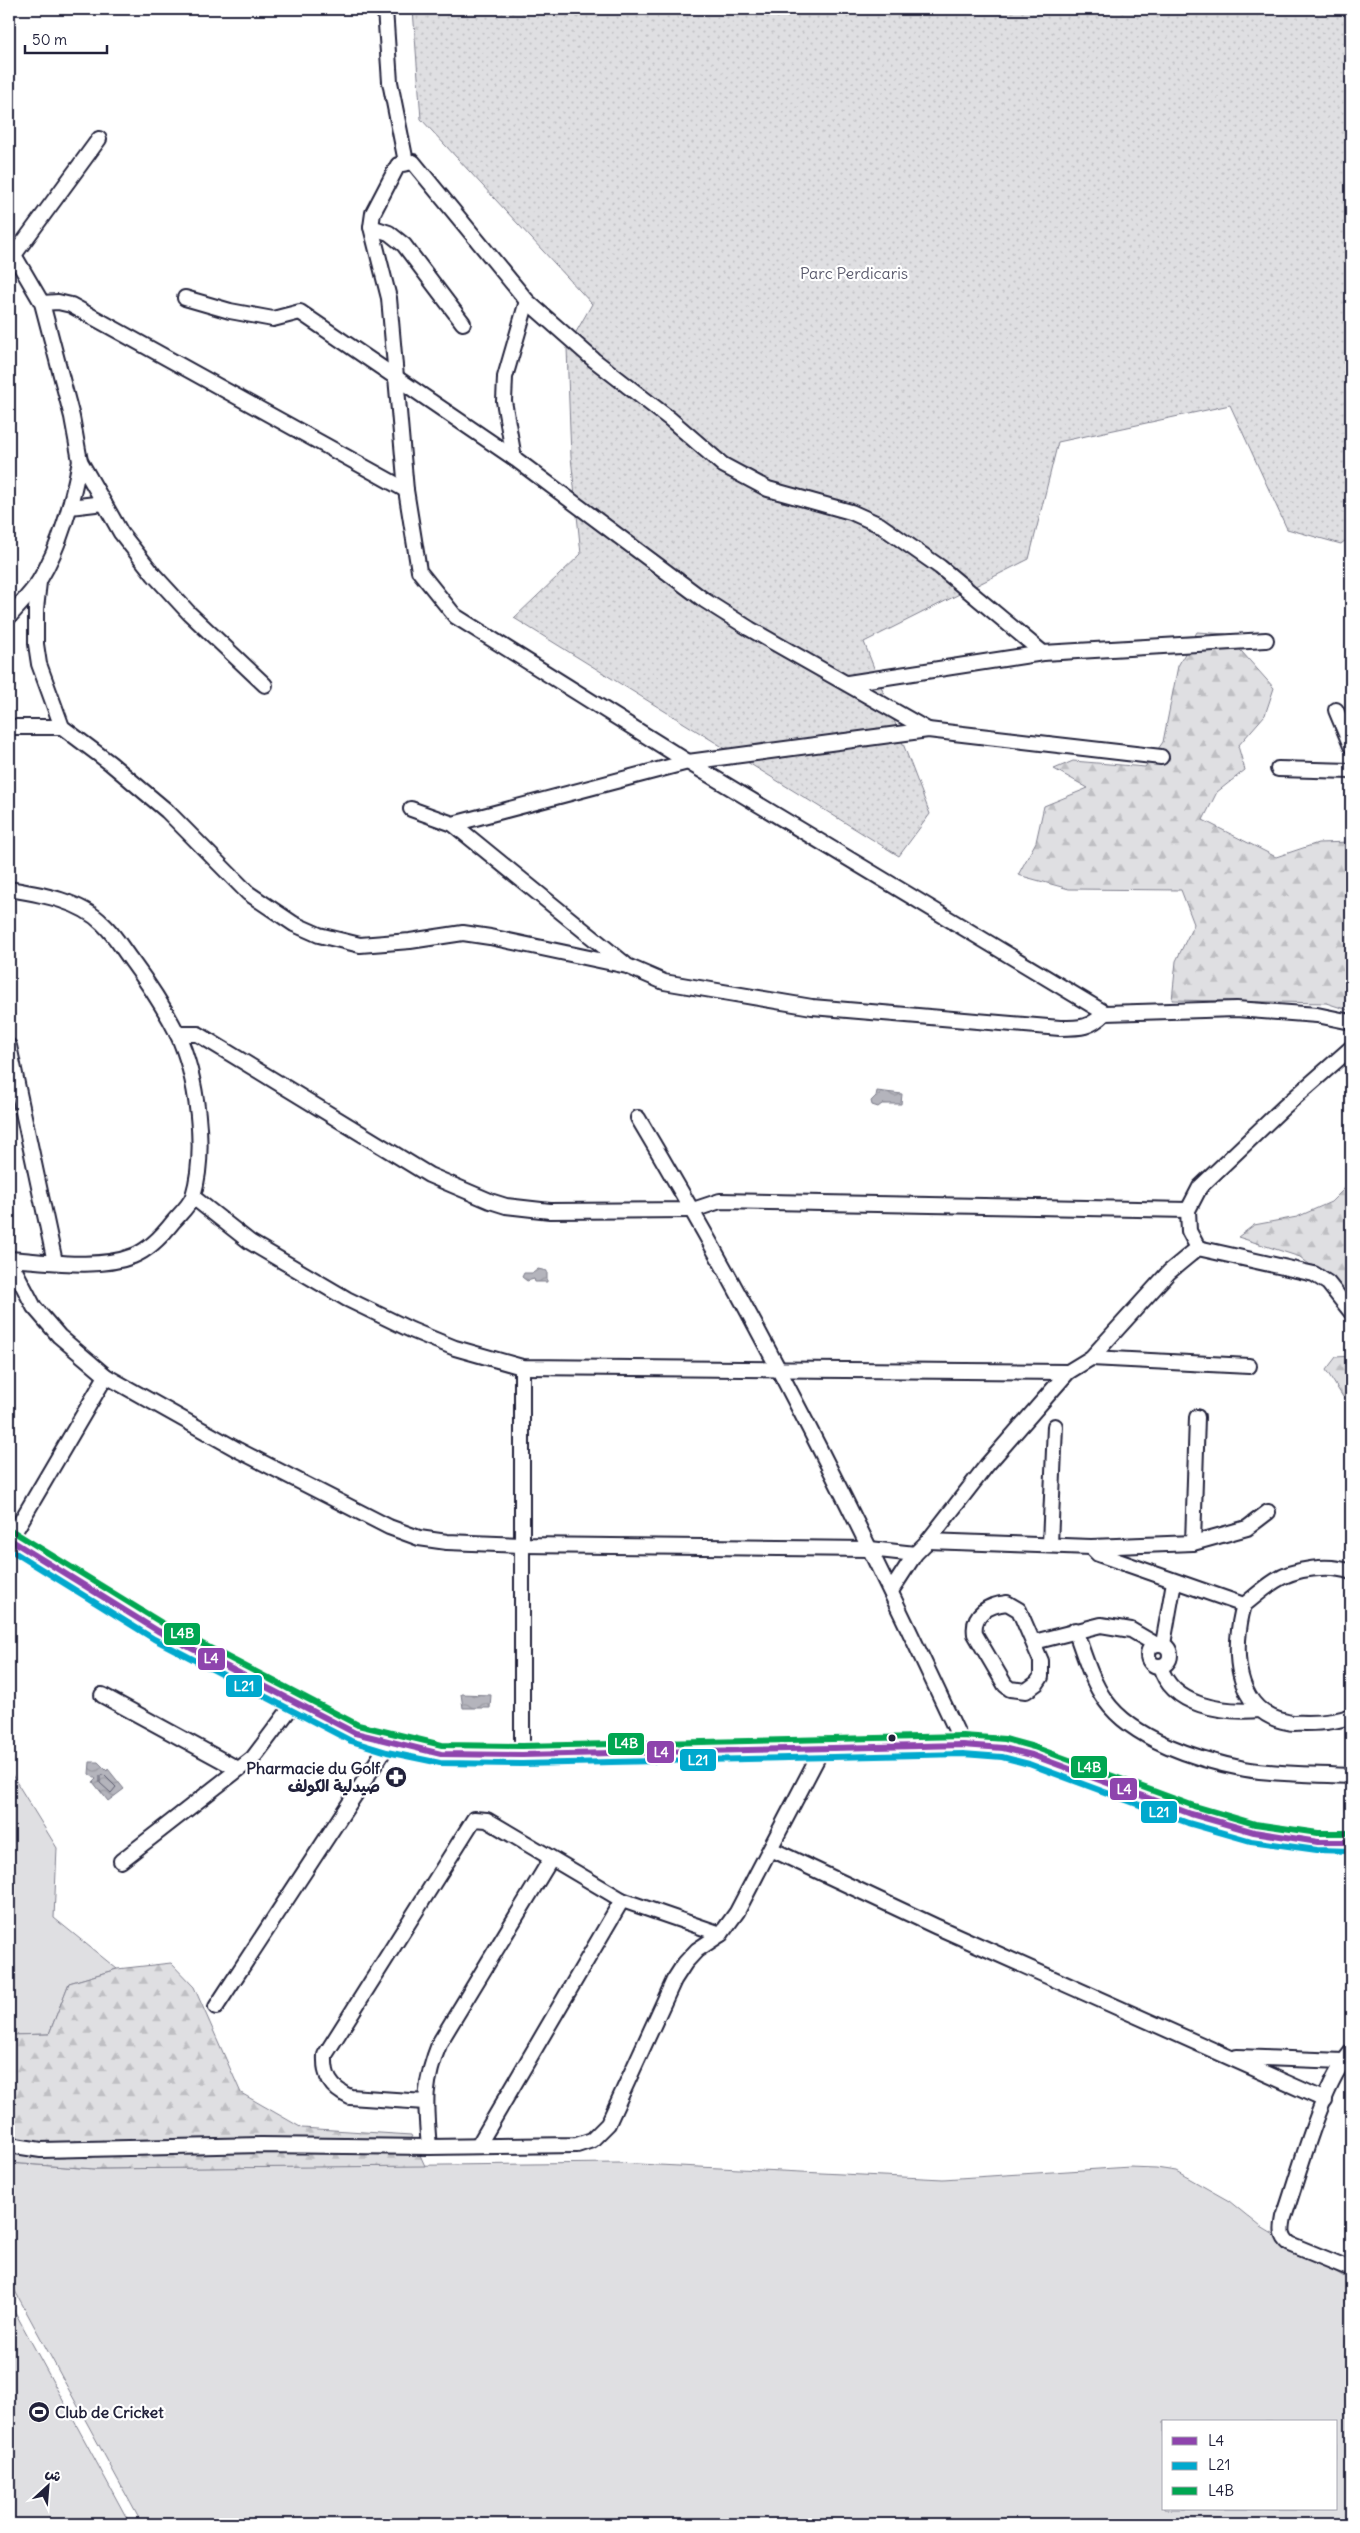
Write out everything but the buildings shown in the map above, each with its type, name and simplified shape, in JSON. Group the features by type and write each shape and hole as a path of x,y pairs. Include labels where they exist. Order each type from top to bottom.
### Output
{"main road":[{"path":"9,1540 158,1631 355,1733 389,1743 442,1754 522,1755 963,1745 1007,1749 1043,1759 1206,1820 1242,1830 1330,1842 1351,1842"}],"street":[{"path":"385,9 390,82 406,162"},
{"path":"99,139 11,253 42,303 72,417 80,460 121,533 154,576 189,614 265,685"},
{"path":"1043,653 940,567 880,525 851,512 768,489 723,464 670,419 594,360 527,301 413,162 398,165 374,212 371,227 389,298 394,376 406,490 420,571 455,616 688,762 1105,1013 1236,1009 1317,1014 1351,1022"},
{"path":"371,227 389,233 404,245 463,324"},
{"path":"185,298 230,311 274,319 300,312 514,458 704,600 750,629 928,730"},
{"path":"514,458 504,401 505,378 527,301"},
{"path":"42,303 58,302 71,305 406,490"},
{"path":"9,617 39,582 58,542 70,508 80,460"},
{"path":"70,508 104,504"},
{"path":"39,582 36,610 36,644 39,664 62,727 110,763 167,811 248,893 294,924 319,935 360,945 410,941 463,933 627,966 664,982 812,1007 1060,1028 1077,1028 1094,1024 1105,1013"},
{"path":"848,683 1043,653 1266,640"},
{"path":"1336,710 1351,746"},
{"path":"9,727 62,727"},
{"path":"453,824 688,762 928,730 1161,757"},
{"path":"1278,769 1351,771"},
{"path":"411,809 453,824 627,966"},
{"path":"9,889 60,900 102,922 152,990 177,1034 192,1082 201,1148 193,1198 154,1243 133,1256 113,1262 9,1260"},
{"path":"177,1034 198,1034 429,1175 506,1206 550,1211 693,1210 720,1201 1188,1210"},
{"path":"9,1046 55,1262"},
{"path":"1351,1048 1284,1107 1200,1187 1188,1210 1189,1231 1198,1248 1314,1274 1328,1283 1351,1312"},
{"path":"638,1118 693,1210 777,1367 891,1591 963,1745"},
{"path":"193,1198 250,1242 347,1298 411,1330 455,1348 522,1366 777,1367 1068,1372"},
{"path":"891,1591 915,1554 928,1541 987,1465 1068,1372 1091,1358 1168,1272 1198,1248"},
{"path":"9,1260 34,1307 58,1336 106,1376 238,1450 389,1527 419,1538 447,1542 522,1545 870,1549 915,1554"},
{"path":"1091,1358 1249,1366"},
{"path":"522,1366 522,1755"},
{"path":"9,1540 106,1376"},
{"path":"1193,1543 1197,1417"},
{"path":"1050,1544 1055,1426"},
{"path":"928,1541 1091,1547 1193,1543 1247,1528 1268,1512"},
{"path":"1091,1547 1098,1554 1244,1605"},
{"path":"1260,1710 1246,1690 1237,1667 1237,1635 1244,1605 1276,1580 1294,1572 1316,1569 1351,1572"},
{"path":"1174,1582 1159,1644 1149,1649 1148,1657 1152,1664 1160,1666 1164,1680 1188,1698 1224,1711 1260,1710 1288,1723 1324,1723 1351,1716"},
{"path":"1007,1603 1019,1610 1034,1642 1041,1661 1041,1677 1037,1683 1026,1691 1010,1689 998,1677 975,1634 976,1620 986,1607 1007,1603"},
{"path":"1034,1642 1100,1625 1120,1627 1159,1644"},
{"path":"1075,1630 1092,1676 1105,1700 1122,1719 1144,1734 1185,1752 1246,1769 1351,1776"},
{"path":"102,1695 238,1769"},
{"path":"121,1860 253,1758 295,1702"},
{"path":"216,2007 389,1743"},
{"path":"9,2145 41,2150 261,2145 429,2147 577,2145 592,2140 602,2133 620,2103 674,1980 697,1950 721,1934 748,1894 822,1749"},
{"path":"425,2102 350,2097 340,2093 326,2077 325,2055 474,1819 487,1820 622,1900 721,1934"},
{"path":"771,1849 935,1926 1325,2100"},
{"path":"429,2147 425,2102 429,2069 440,2042 551,1859"},
{"path":"478,2146 622,1900"},
{"path":"1229,2057 1347,2056 1325,2100 1284,2217 1282,2231 1284,2239 1290,2244 1351,2269"}],"green space":[{"name":"Parc Perdicaris","path":"413,9 1351,9 1351,536 1341,544 1287,529 1230,405 1058,442 1029,559 864,642 930,814 899,856 514,618 581,554 571,457 567,348 592,304 421,119"},
{"path":"1197,632 1226,634 1274,688 1265,715 1238,746 1245,770 1217,792 1203,820 1276,857 1318,843 1351,842 1351,1011 1326,1003 1172,1000 1176,961 1194,924 1181,890 1069,889 1018,875 1036,842 1044,806 1088,788 1054,769 1073,761 1145,767 1163,742 1178,666"},
{"path":"1351,1182 1351,1297 1300,1257 1238,1237 1254,1225 1297,1217 1331,1202"},
{"path":"1351,1356 1351,1398 1343,1397 1326,1370 1336,1357"},
{"path":"9,1770 57,1848 54,1918 117,1969 69,1983 49,2034 9,2035"},
{"path":"171,1963 194,1987 241,2093 302,2128 411,2135 425,2166 95,2169 9,2163 9,2035 49,2034 69,1983 117,1969"},
{"path":"9,2163 95,2169 618,2163 943,2179 1130,2167 1156,2168 1176,2171 1229,2201 1261,2227 1351,2281 1351,2524 142,2524 9,2280"},
{"name":"Club de Cricket","path":"9,2301 130,2524 9,2524"}],"water":[{"path":"877,1091 902,1094 901,1104 882,1104 878,1107 872,1105 871,1101 876,1096"},
{"path":"538,1269 547,1271 547,1282 535,1282 534,1279 527,1281 522,1277 524,1273 533,1273"},
{"path":"461,1694 491,1695 490,1708 463,1708"},
{"path":"90,1762 98,1762 107,1771 108,1769 124,1789 108,1801 93,1782 96,1779 89,1774"}],"transit line":[{"name":"L4B","path":"14,1532 162,1623 358,1725 442,1745 522,1746 963,1736 1005,1739 1034,1747 1194,1806 1255,1824 1318,1833 1351,1833"},
{"name":"L4","path":"9,1539 158,1631 355,1733 441,1754 522,1755 963,1745 1003,1748 1032,1755 1191,1814 1254,1832 1318,1842 1351,1842"},
{"name":"L21","path":"9,1549 154,1639 351,1741 387,1752 440,1763 522,1764 963,1754 1002,1757 1029,1764 1188,1823 1251,1841 1317,1850 1351,1851"}],"place":[{"name":"Pharmacie du Golf صيدلية الكولف","path":"396,1777"},
{"name":"Club de Cricket","path":"39,2412"}]}
